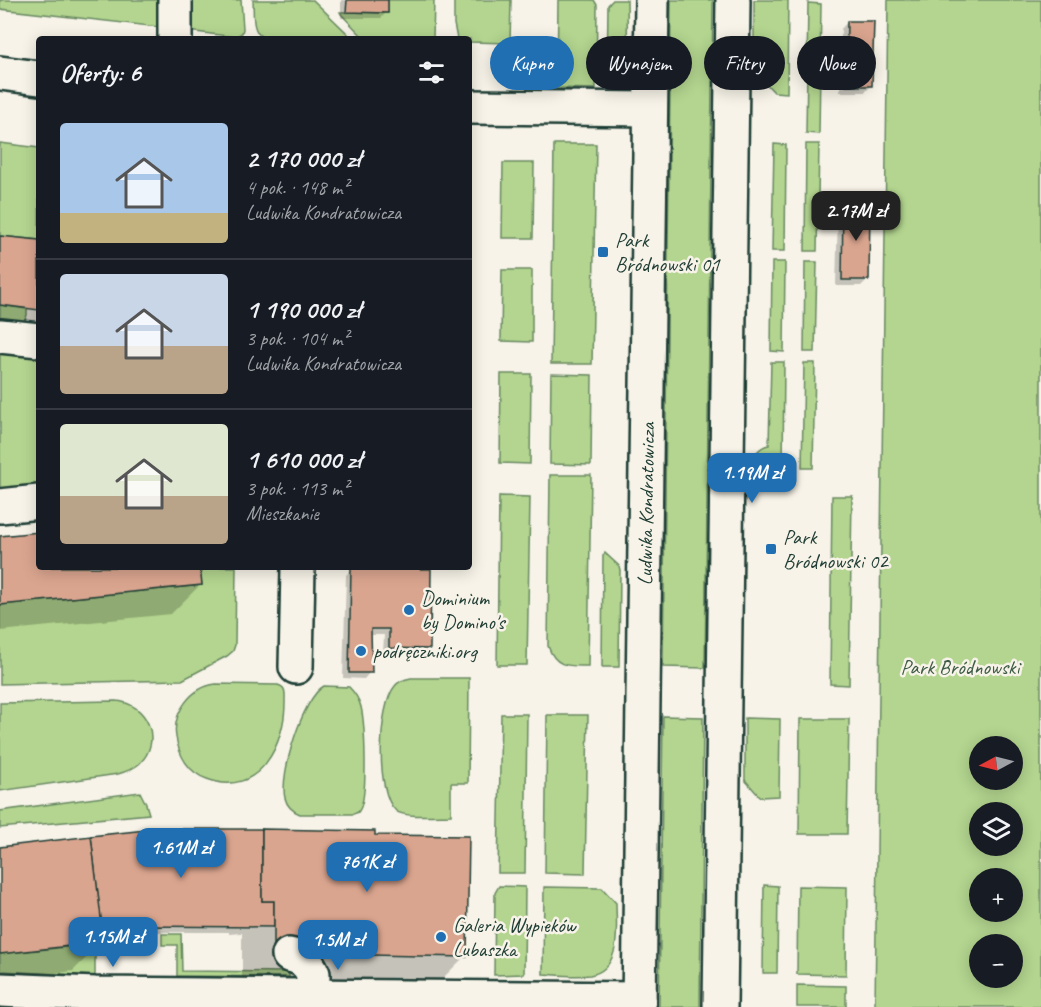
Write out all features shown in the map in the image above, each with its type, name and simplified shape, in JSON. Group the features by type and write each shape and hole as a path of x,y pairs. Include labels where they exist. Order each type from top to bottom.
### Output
{"main road":[{"path":"175,0 175,36"},
{"name":"Ludwika Kondratowicza","path":"639,1003 652,0"},
{"path":"720,1007 732,0"},
{"path":"0,74 36,78"},
{"path":"472,107 650,109"},
{"path":"0,336 36,340"},
{"path":"0,506 36,502"},
{"path":"296,667 298,570"},
{"path":"289,955 303,960 310,967 313,974 313,1001"},
{"path":"0,990 95,1000 639,1003"}],"green space":[{"path":"0,0 164,0 159,27 0,9"},
{"path":"187,0 241,0 242,33 237,36 227,36 188,31"},
{"path":"253,0 313,0 349,36 261,36 256,30"},
{"path":"388,0 434,0 433,36 363,36 340,12 388,13"},
{"path":"454,0 511,0 510,36 490,36 490,42 472,42 472,36 456,36"},
{"path":"558,0 594,0 597,5 597,36 586,36 586,89 574,88 574,36 558,36"},
{"path":"613,0 627,0 627,36 608,36 608,5"},
{"path":"671,0 713,0 713,36 704,36 704,90 712,90 705,668 663,667 670,90 692,90 692,36 671,36"},
{"path":"754,0 788,0 787,93 772,90 785,90 785,36 754,36"},
{"name":"Park Bródnowski","path":"888,0 1041,0 1041,1007 875,1007"},
{"path":"808,3 821,4 821,36 807,36"},
{"path":"807,90 820,90 819,134 806,133"},
{"path":"0,143 36,148 36,240 0,236"},
{"path":"554,144 596,144 592,364 551,364"},
{"path":"774,144 786,145 785,251 772,251"},
{"path":"806,144 819,144 817,251 805,251"},
{"path":"503,163 534,163 533,238 502,238"},
{"path":"772,262 785,262 784,352 771,351"},
{"path":"805,262 817,262 815,352 804,352"},
{"path":"502,270 532,270 532,342 501,341"},
{"path":"0,305 27,309 22,327 0,325"},
{"path":"0,348 36,353 36,490 0,495"},
{"path":"771,362 784,362 783,467 748,467 756,453 769,445"},
{"path":"804,363 815,363 813,468 802,468"},
{"path":"501,374 531,374 530,464 500,463"},
{"path":"551,374 592,375 591,465 550,464"},
{"path":"550,475 591,475 588,666 559,662 548,646"},
{"path":"499,496 530,497 527,665 497,665"},
{"path":"832,496 852,496 849,685 830,684"},
{"path":"605,553 619,566 620,570 619,667 602,667 603,556"},
{"path":"200,570 236,570 235,645 233,651 227,656 182,680 0,684 0,605 202,585"},
{"path":"469,678 468,783 451,783 451,815 400,813 389,801 382,769 381,749 385,711 389,696 395,686 402,680"},
{"path":"216,684 278,685 285,691 281,733 274,749 266,763 255,774 241,781 225,783 207,779 195,773 182,757 177,744 176,728 180,710 199,690"},
{"path":"324,686 349,687 361,707 365,743 364,789 360,809 353,814 300,814 290,808 285,798 286,772 294,738 308,705"},
{"path":"115,701 136,708 148,724 151,734 150,745 139,764 118,774 0,791 0,703"},
{"path":"501,714 527,714 525,873 498,873"},
{"path":"547,715 588,715 585,874 545,873"},
{"path":"663,716 703,717 700,1007 659,1007"},
{"path":"745,718 780,719 779,796 760,797 745,780"},
{"path":"800,719 849,719 847,834 799,834"},
{"path":"140,792 149,814 0,828 0,811"},
{"path":"764,885 778,886 777,973 763,973"},
{"path":"499,886 525,887 524,974 494,975 495,893"},
{"path":"798,886 847,887 846,975 797,974"},
{"path":"544,887 602,888 616,903 616,935 613,956 601,971 584,976 543,974"},
{"path":"162,934 181,934 182,971 289,972 289,977 177,976 177,945 162,945"},
{"path":"95,944 95,976 0,971 0,954"},
{"path":"797,985 846,986 846,1007 797,1007"}],"building":[{"path":"347,0 388,0 388,13 346,12"},
{"path":"847,21 874,21 874,36 847,36"},
{"path":"843,205 870,205 869,280 842,280"},
{"path":"0,236 36,240 36,310 0,305"},
{"path":"36,532 36,570 200,570 202,585 0,605 0,536"},
{"path":"351,570 431,570 430,649 389,648 389,629 371,629 372,673 349,673"},
{"path":"155,829 262,829 262,901 274,901 274,927 137,926 102,930 91,836"},
{"path":"262,829 375,831 375,835 469,836 467,957 274,953 274,901 262,901"},
{"path":"91,836 104,942 0,954 0,847"}],"place":[{"name":"Park Bródnowski 01","path":"603,252"},
{"name":"Park Bródnowski 02","path":"771,549"},
{"name":"Dominium by Domino's","path":"409,610"},
{"name":"podręczniki.org","path":"361,651"},
{"name":"Galeria Wypieków Lubaszka","path":"441,937"}]}
